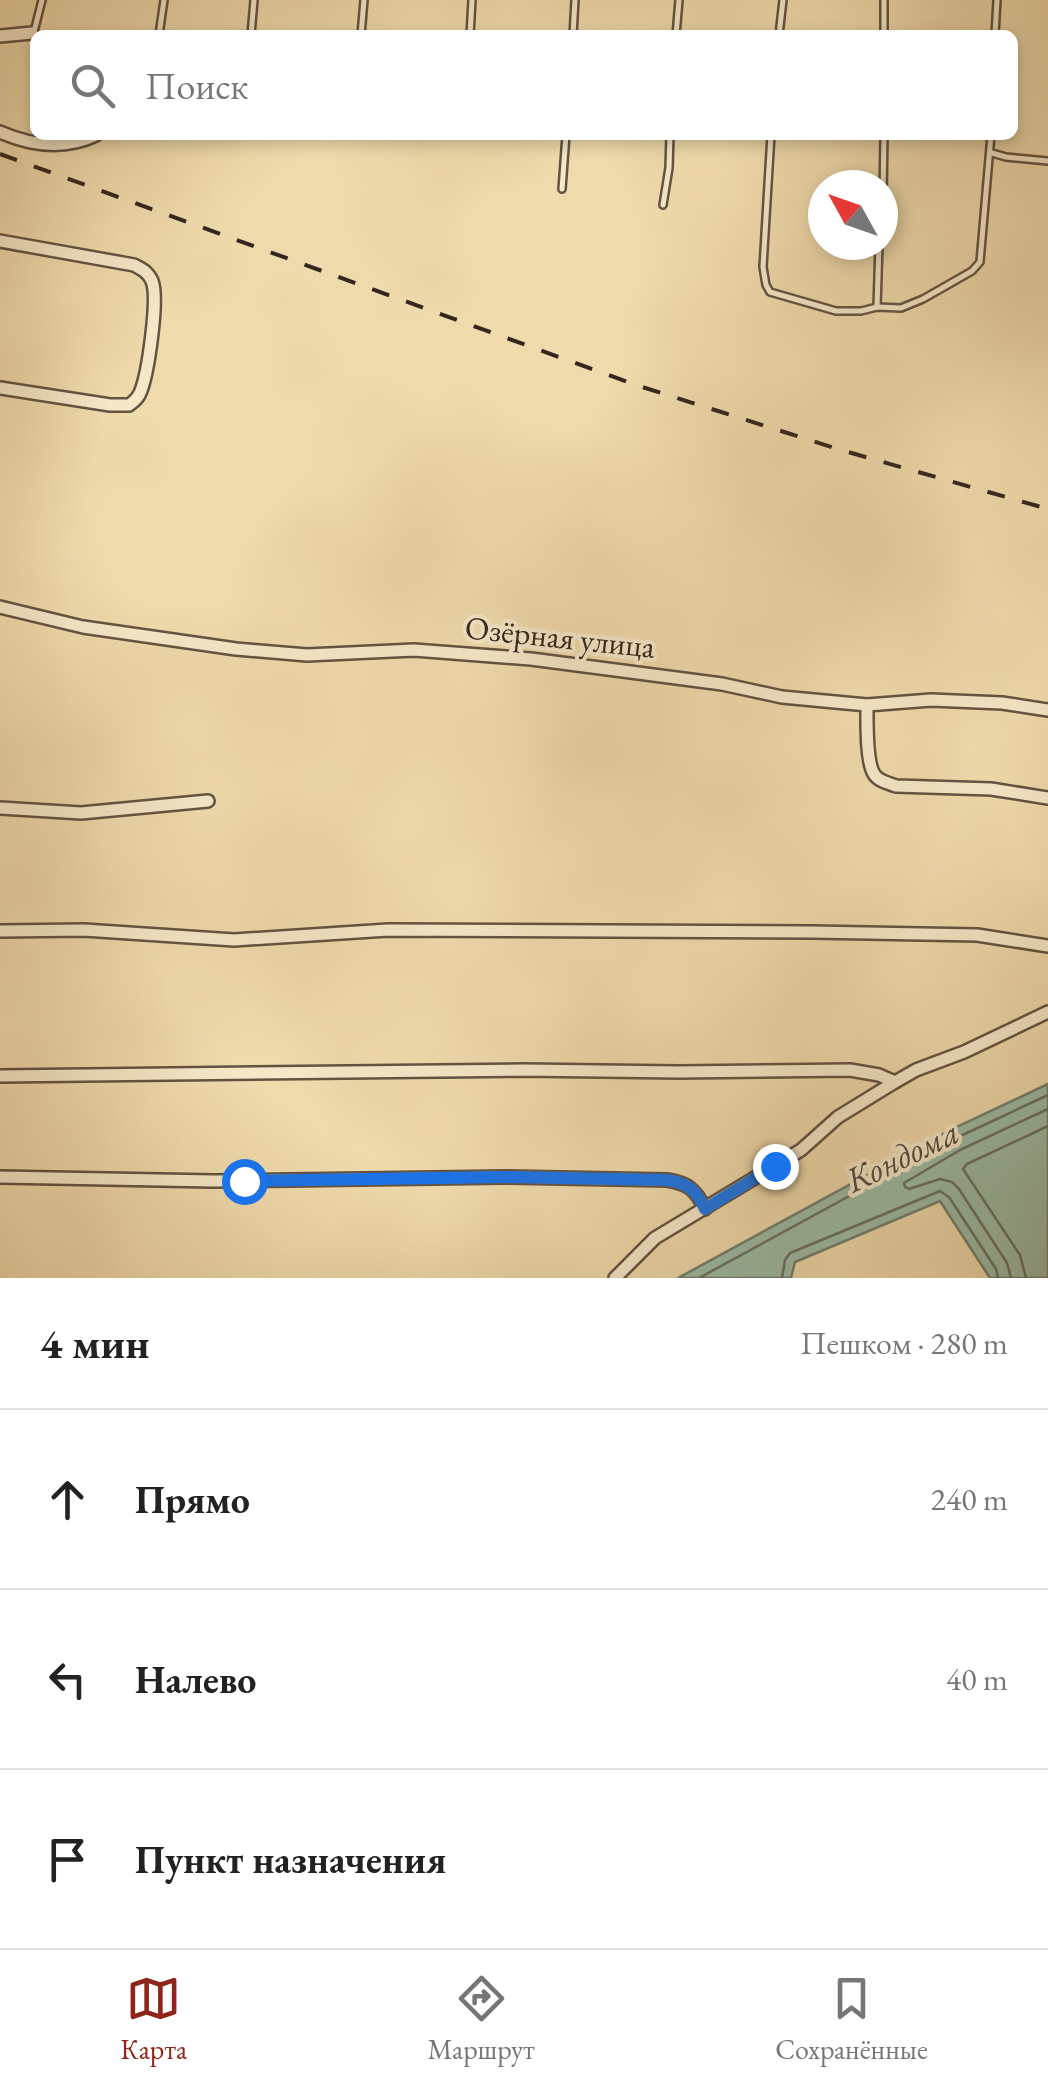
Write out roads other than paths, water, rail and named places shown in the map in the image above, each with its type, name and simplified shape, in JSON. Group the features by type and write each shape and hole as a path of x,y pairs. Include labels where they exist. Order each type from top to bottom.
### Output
{"street":[{"path":"0,36 30,31"},
{"path":"0,132 46,146 85,140"},
{"path":"0,240 134,265 147,272 153,283 154,312 140,393 129,405 110,406 0,388"},
{"name":"Озёрная улица","path":"0,608 82,627 222,648 307,655 414,650 618,669 782,697 867,706 931,700 1048,710"},
{"path":"867,706 870,764 874,775 882,781 896,786 990,788 1048,798"},
{"path":"0,808 81,813 208,801"},
{"path":"0,930 84,930 234,940 388,930 848,932 977,935 1048,946"},
{"path":"615,1278 656,1238 801,1150 838,1117 916,1070 1048,1012"},
{"path":"0,1076 850,1070 895,1082"},
{"path":"0,1177 213,1182 505,1177 667,1180 692,1188 705,1209"}],"lane":[{"path":"34,30 42,0"},
{"path":"161,30 164,0"},
{"path":"251,30 254,0"},
{"path":"362,30 364,0"},
{"path":"470,30 472,0"},
{"path":"572,30 575,0"},
{"path":"677,30 680,0"},
{"path":"780,30 783,0"},
{"path":"884,0 884,30"},
{"path":"995,30 997,0"},
{"path":"562,189 566,140"},
{"path":"663,205 670,140"},
{"path":"771,140 763,268 766,285 770,292 836,311 861,312 877,307 902,308 972,271 980,262 991,140"},
{"path":"883,170 884,140"},
{"path":"992,153 1048,161"},
{"path":"877,307 879,260"}],"water":[{"name":"Кондома","path":"1048,1084 1048,1278 990,1278 940,1201 795,1262 791,1278 678,1278 950,1130"}],"railway":[{"path":"0,154 636,385 841,450 1048,509"}]}
